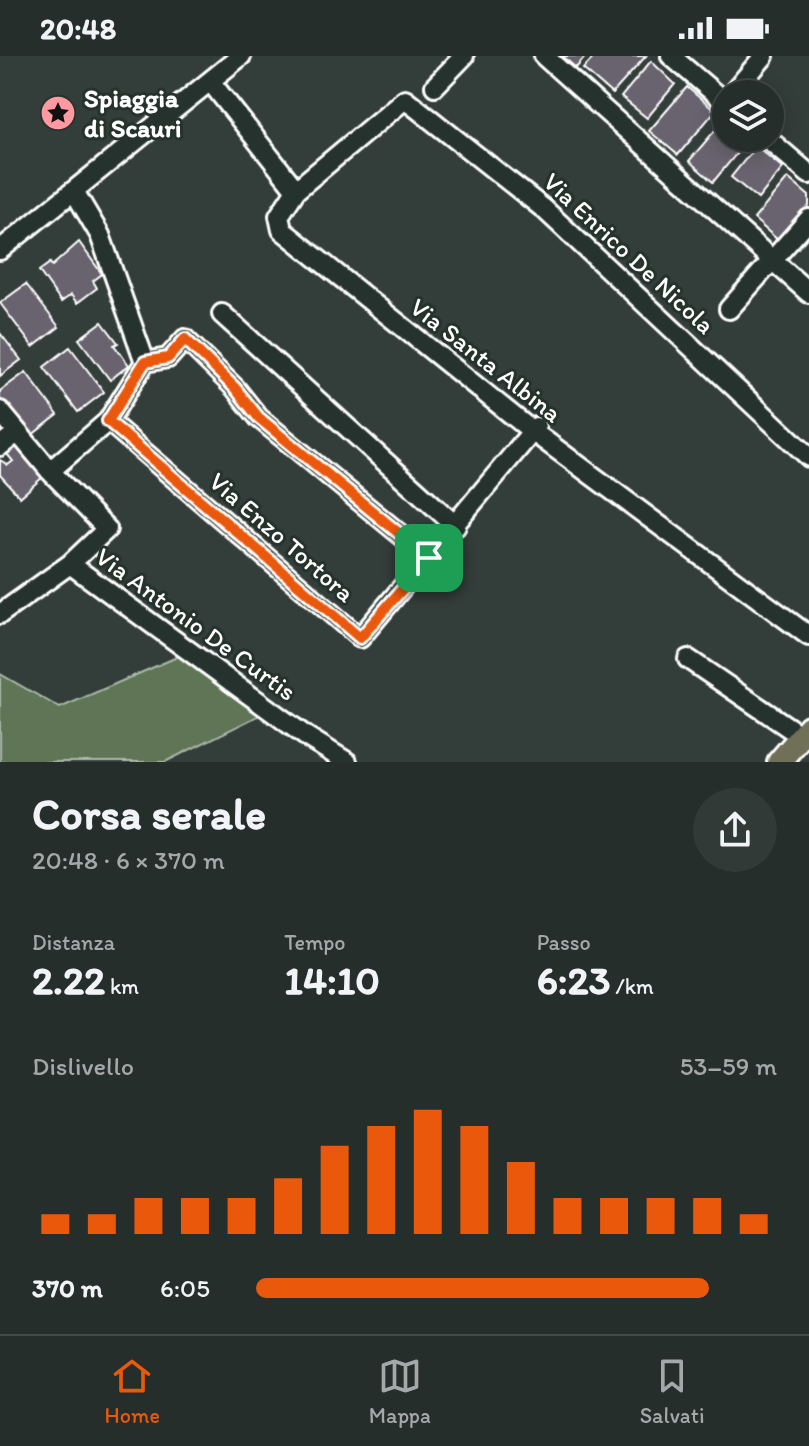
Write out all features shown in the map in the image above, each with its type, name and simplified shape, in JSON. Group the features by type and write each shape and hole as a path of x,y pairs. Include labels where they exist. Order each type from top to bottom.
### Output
{"main road":[{"path":"781,761 805,732"}],"street":[{"path":"0,250 241,56"},
{"path":"435,86 464,56"},
{"path":"544,56 809,293"},
{"path":"671,56 712,90"},
{"path":"744,80 764,56"},
{"path":"210,81 296,190"},
{"name":"Via Enrico De Nicola","path":"296,190 405,99 544,209 809,457"},
{"path":"783,152 809,174"},
{"name":"Via Santa Albina","path":"296,190 279,216 282,230 534,429 809,636"},
{"path":"74,191 100,235 145,362"},
{"path":"729,309 809,219"},
{"path":"222,314 456,526"},
{"path":"50,471 108,421 145,362 168,358 185,339 235,388 259,418 429,558"},
{"name":"Via Antonio De Curtis","path":"0,411 50,471 107,529 70,564 307,737 347,762"},
{"name":"Via Enzo Tortora","path":"108,421 360,638 534,429"},
{"path":"0,446 17,433"},
{"path":"0,614 70,564"},
{"path":"688,659 805,732"}],"green space":[{"path":"184,654 266,712 165,762 0,762 0,674 60,708"}],"building":[{"path":"562,56 586,56 576,68"},
{"path":"595,56 646,56 612,94 583,69"},
{"path":"651,61 675,84 647,118 621,97"},
{"path":"687,87 712,108 712,115 678,155 649,131"},
{"path":"712,134 712,152 738,152 713,182 689,161"},
{"path":"751,152 763,152 783,168 758,199 731,177"},
{"path":"788,178 809,196 809,206 779,241 754,219"},
{"path":"79,242 102,274 93,281 97,288 77,303 71,295 61,302 39,271 50,263 52,266"},
{"path":"26,284 59,327 33,347 0,303"},
{"path":"102,322 129,365 110,380 79,339"},
{"path":"0,333 21,360 0,376"},
{"path":"70,347 104,392 78,412 44,367"},
{"path":"26,372 58,415 28,438 0,401 0,391"},
{"path":"16,446 43,477 20,497 0,475 0,460 8,465 13,461 7,454"}],"place":[{"name":"Spiaggia di Scauri","path":"58,113"}],"route":[{"path":"185,339 235,388 259,418 429,558 360,638 108,421 145,362 168,358 185,339"}]}
